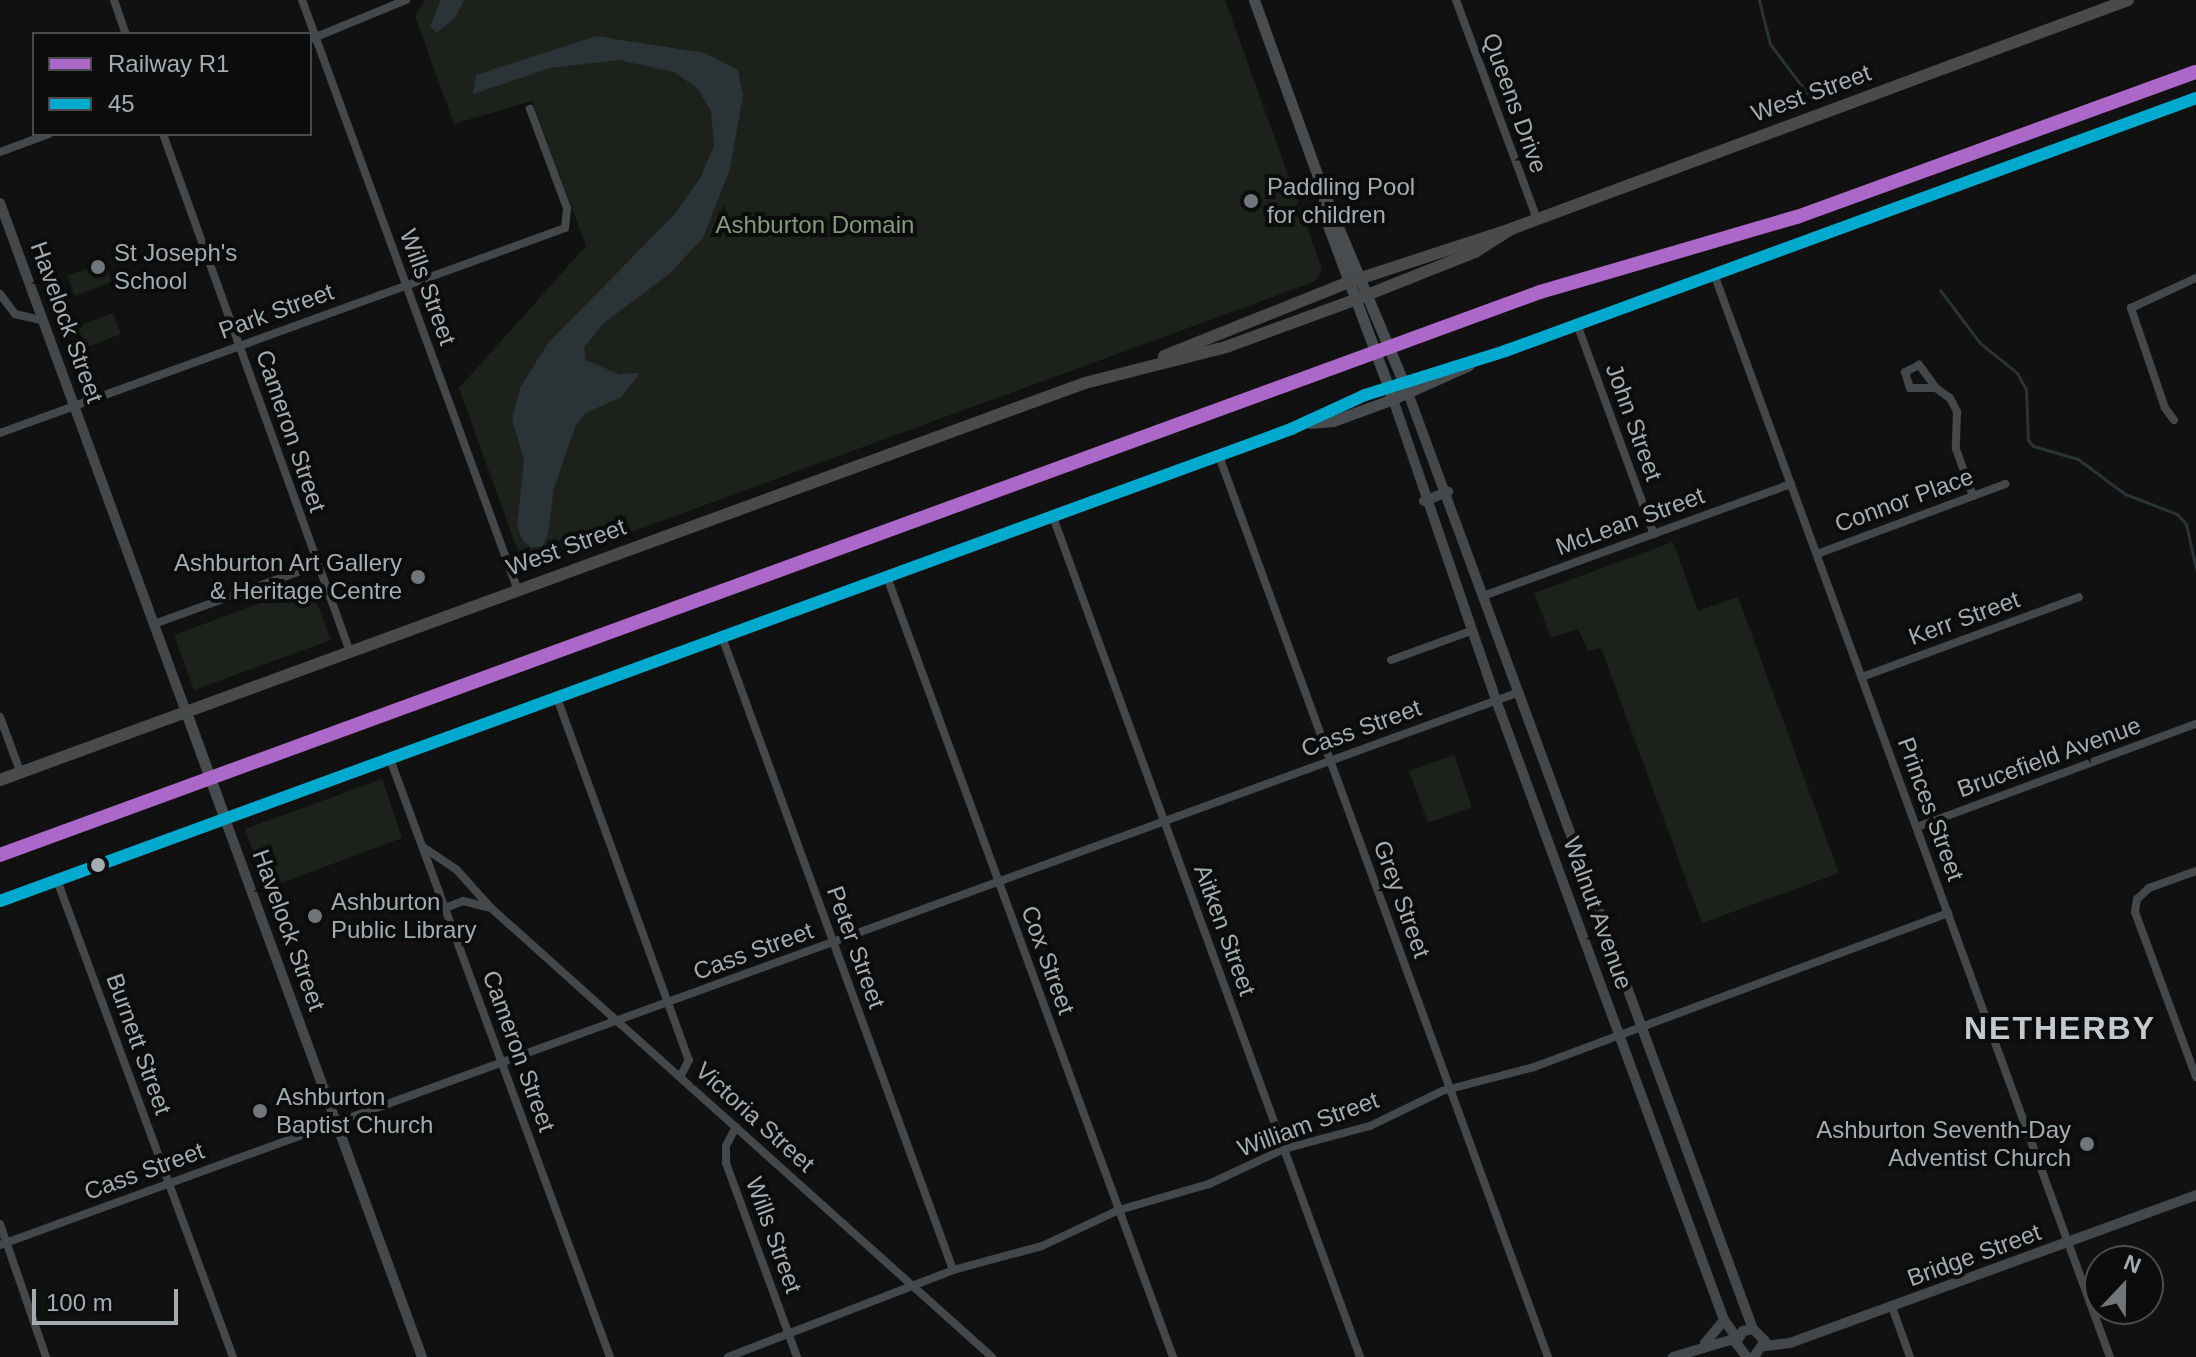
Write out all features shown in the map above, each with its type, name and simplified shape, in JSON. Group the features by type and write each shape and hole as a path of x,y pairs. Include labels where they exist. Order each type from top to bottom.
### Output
{"highway":[{"name":"West Street","path":"0,780 517,588 1151,362 1205,336 1355,280 1511,229 2128,0"},
{"name":"West Street","path":"1151,362 1226,347 1363,297 1475,252 1511,229"}],"main road":[{"name":"Walnut Avenue","path":"1254,0 1355,280 1408,393"},
{"path":"0,901 1219,456 1305,424 1329,409 1402,382 1473,362 2196,98"},
{"name":"Walnut Avenue","path":"1363,297 1393,399"},
{"path":"1305,424 1333,421 1393,399 1473,362"},
{"name":"Havelock Street","path":"186,712 225,819"}],"street":[{"path":"114,0 125,32"},
{"name":"Wills Street","path":"302,0 311,32"},
{"path":"313,38 406,0"},
{"name":"Queens Drive","path":"1456,0 1537,219"},
{"name":"Wills Street","path":"313,38 517,588"},
{"name":"Park Street","path":"0,433 565,228 567,208 530,109"},
{"path":"0,152 44,136"},
{"name":"Cameron Street","path":"164,136 350,652"},
{"name":"Havelock Street","path":"0,203 186,712"},
{"name":"Princes Street","path":"1714,274 2110,1357"},
{"path":"2174,420 2131,314 2136,302 2196,278"},
{"path":"0,294 15,314 42,320"},
{"name":"John Street","path":"1577,324 1654,534"},
{"path":"1936,388 1950,398 1957,412 1956,449 1973,496"},
{"name":"Walnut Avenue","path":"1408,393 1448,492 1483,596 1753,1329 1761,1333 1761,1353"},
{"name":"Walnut Avenue","path":"1393,399 1424,501 1471,631 1724,1320 1737,1338 1739,1356"},
{"name":"Grey Street","path":"1219,456 1548,1357"},
{"name":"McLean Street","path":"1483,596 1791,484"},
{"name":"Connor Place","path":"1817,554 2005,484"},
{"path":"1424,501 1448,492"},
{"name":"Aitken Street","path":"1053,517 1360,1357"},
{"path":"154,624 317,565"},
{"name":"Cox Street","path":"887,577 1173,1357"},
{"name":"Kerr Street","path":"1862,677 2079,597"},
{"path":"1391,660 1471,631"},
{"name":"Peter Street","path":"722,637 953,1270"},
{"name":"Cass Street","path":"2,1244 1519,692"},
{"path":"557,698 689,1060 680,1077"},
{"path":"0,717 20,771"},
{"name":"Brucefield Avenue","path":"1917,827 2196,724"},
{"name":"Cameron Street","path":"390,759 610,1357"},
{"name":"Havelock Street","path":"225,819 422,1357"},
{"name":"Victoria Street","path":"423,847 466,879 491,908 992,1357"},
{"path":"2196,871 2149,888 2137,899 2135,912 2196,1077"},
{"path":"445,908 463,901 466,879"},
{"name":"Burnett Street","path":"57,880 233,1357"},
{"name":"Victoria Street","path":"463,901 491,908"},
{"name":"William Street","path":"728,1357 953,1270 1042,1246 1119,1210 1209,1184 1284,1149 1370,1126 1451,1089 1534,1067 1619,1031 1948,913"},
{"name":"Wills Street","path":"736,1127 726,1146 726,1163 797,1357"},
{"name":"Bridge Street","path":"1761,1353 2196,1195"},
{"path":"0,1224 2,1244 46,1357"},
{"path":"1892,1307 1910,1357"},
{"path":"1700,1347 1724,1320"},
{"path":"1673,1357 1737,1338 1753,1329"}],"green space":[{"name":"Ashburton Domain","path":"425,0 1225,0 1322,269 1316,281 525,571 459,388 586,246 532,101 454,124 415,16"},
{"path":"104,262 112,282 75,296 67,276"},
{"path":"113,313 121,334 79,350 71,329"},
{"path":"1673,542 1698,611 1738,597 1839,873 1702,923 1601,648 1588,651 1578,629 1551,638 1534,593"},
{"path":"310,585 331,640 194,690 174,635"},
{"path":"1454,755 1472,807 1428,823 1409,771"},
{"path":"382,779 402,838 273,886 271,879 263,879 245,829"}],"shaded area":[{"path":"441,0 464,0 455,18 436,33 430,26"},
{"path":"596,36 705,53 738,70 743,95 730,169 703,238 669,274 604,323 584,347 586,360 618,374 640,373 621,397 586,413 575,427 554,488 548,534 542,547 531,547 523,541 517,526 524,460 512,419 520,388 548,343 675,214 700,178 714,146 711,111 697,88 674,72 619,60 550,68 473,94 476,75"}],"waterway":[{"path":"1759,0 1770,44 1810,97"},
{"path":"1940,290 1980,343 2017,373 2026,389 2028,440 2033,446 2078,459 2125,494 2177,514 2186,524 2196,569"}],"rail line":[{"name":"R1","path":"0,855 1540,292 1797,217 2196,72"}],"transit line":[{"name":"45","path":"0,901 1291,429 1365,395 1505,351 2196,98"}],"place":[{"name":"Paddling Pool for children","path":"1251,201"},
{"name":"St Joseph's School","path":"98,267"},
{"name":"Ashburton Art Gallery & Heritage Centre","path":"418,577"},
{"name":"Ashburton Public Library","path":"315,916"},
{"name":"Ashburton Baptist Church","path":"260,1111"},
{"name":"Ashburton Seventh-Day Adventist Church","path":"2087,1144"}],"district":[{"name":"NETHERBY","path":"2060,1028"}]}
